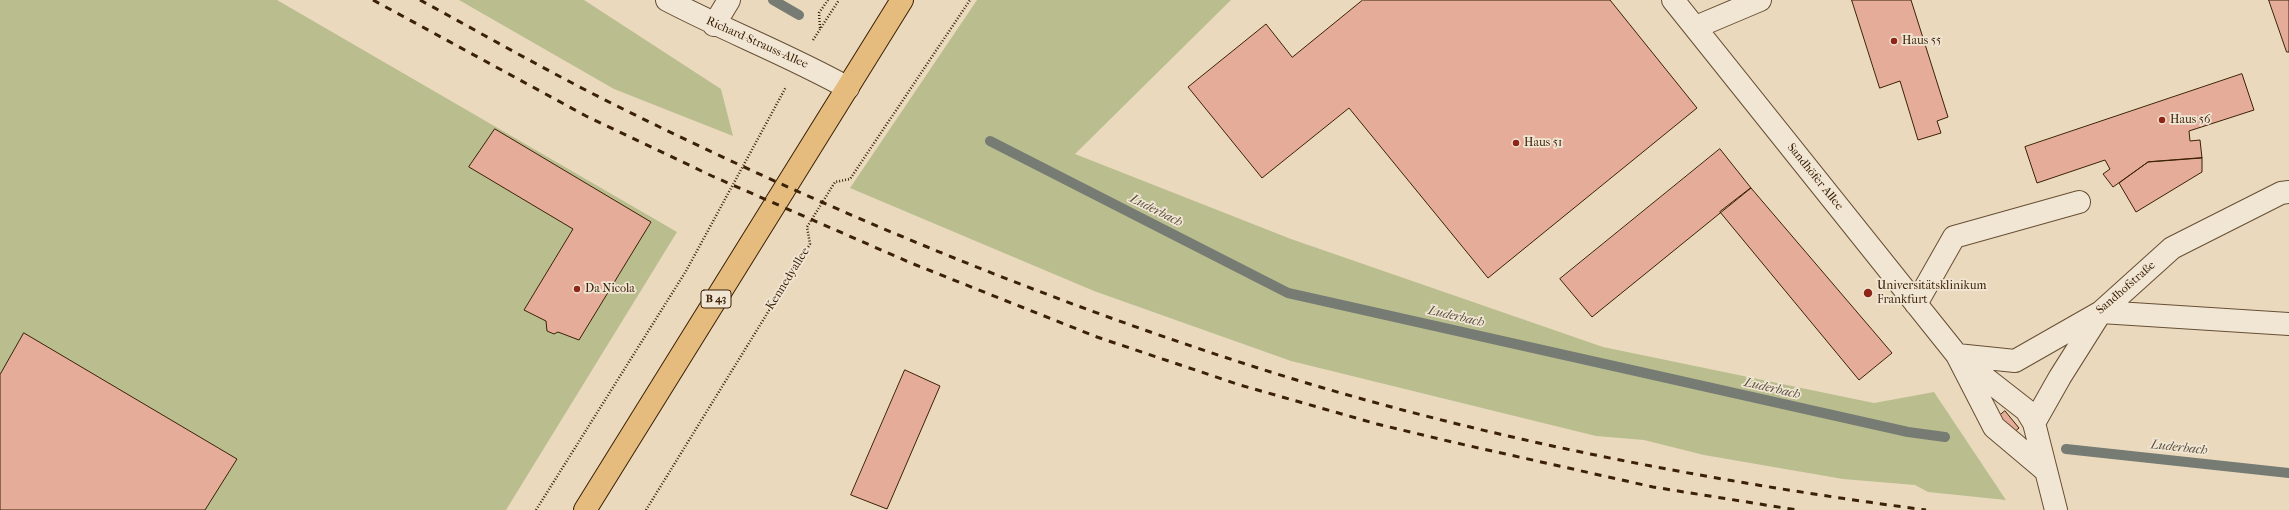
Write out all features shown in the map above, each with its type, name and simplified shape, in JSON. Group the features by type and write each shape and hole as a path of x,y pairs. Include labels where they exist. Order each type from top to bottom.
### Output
{"main road":[{"name":"B 43","path":"585,510 902,0"}],"street":[{"name":"Richard-Strauss-Allee","path":"667,0 714,25 800,62 848,88"},
{"path":"714,25 729,0"},
{"name":"Sandhöfer Allee","path":"1673,0 1957,355"},
{"path":"1696,27 1760,0"},
{"name":"Sandhofstraße","path":"1957,355 2015,361 2101,312 2172,248 2281,193 2289,192"},
{"path":"1916,304 1954,237 2079,202"},
{"path":"2034,423 2060,377 2101,312 2289,324"},
{"path":"1957,355 2026,410 2034,423 2056,510"},
{"path":"1957,355 1994,427 2045,470"}],"path":[{"path":"820,28 819,13 828,0"},
{"path":"536,510 686,271 800,62 839,0"},
{"name":"Kennedyallee","path":"646,510 810,244 807,227 835,182 850,179 970,0"}],"green space":[{"path":"0,0 277,0 677,232 506,510 0,510"},
{"path":"459,0 584,0 721,89 733,136 614,89"},
{"path":"977,0 1231,0 1075,154 1291,239 1603,347 1874,403 1934,392 2006,500 1928,492 1915,485 1843,479 1704,455 1644,440 1596,436 1291,361 1094,291 850,188"}],"building":[{"name":"Haus 51","path":"1363,0 1610,0 1697,108 1488,278 1349,108 1262,178 1188,87 1266,24 1292,57"},
{"name":"Haus 55","path":"1852,0 1911,0 1948,117 1937,121 1941,133 1918,140 1900,81 1880,88"},
{"path":"2269,0 2289,0 2289,52 2287,52"},
{"name":"Haus 56","path":"2242,74 2254,110 2189,131 2190,141 2200,140 2202,158 2148,162 2113,187 2103,174 2110,169 2105,160 2037,183 2025,147"},
{"path":"495,129 651,222 579,340 558,332 554,334 547,331 546,321 524,310 573,229 469,167"},
{"path":"1720,149 1751,188 1592,317 1560,279"},
{"path":"2202,158 2202,172 2136,212 2119,183 2148,162"},
{"path":"1751,188 1892,353 1859,380 1720,212"},
{"path":"24,333 237,459 205,510 0,510 0,375"},
{"path":"905,370 940,386 887,509 851,495"},
{"path":"2005,411 2019,428 2011,435 1997,418"}],"waterway":[{"name":"Luderbach","path":"773,0 799,15"},
{"name":"Luderbach","path":"990,141 1288,293 1908,432 1945,437"},
{"name":"Luderbach","path":"2066,449 2289,473"}],"railway":[{"path":"373,0 586,116 712,176 911,263 1097,337 1240,385 1377,424 1653,487 1797,510"},
{"path":"420,0 599,97 780,183 858,218 1017,283 1177,341 1340,393 1422,415 1589,454 1757,485 1926,510"}],"place":[{"name":"Haus 55","path":"1894,41"},
{"name":"Haus 56","path":"2162,120"},
{"name":"Haus 51","path":"1516,143"},
{"name":"Da Nicola","path":"577,289"},
{"name":"Universitätsklinikum Frankfurt","path":"1868,293"}]}
